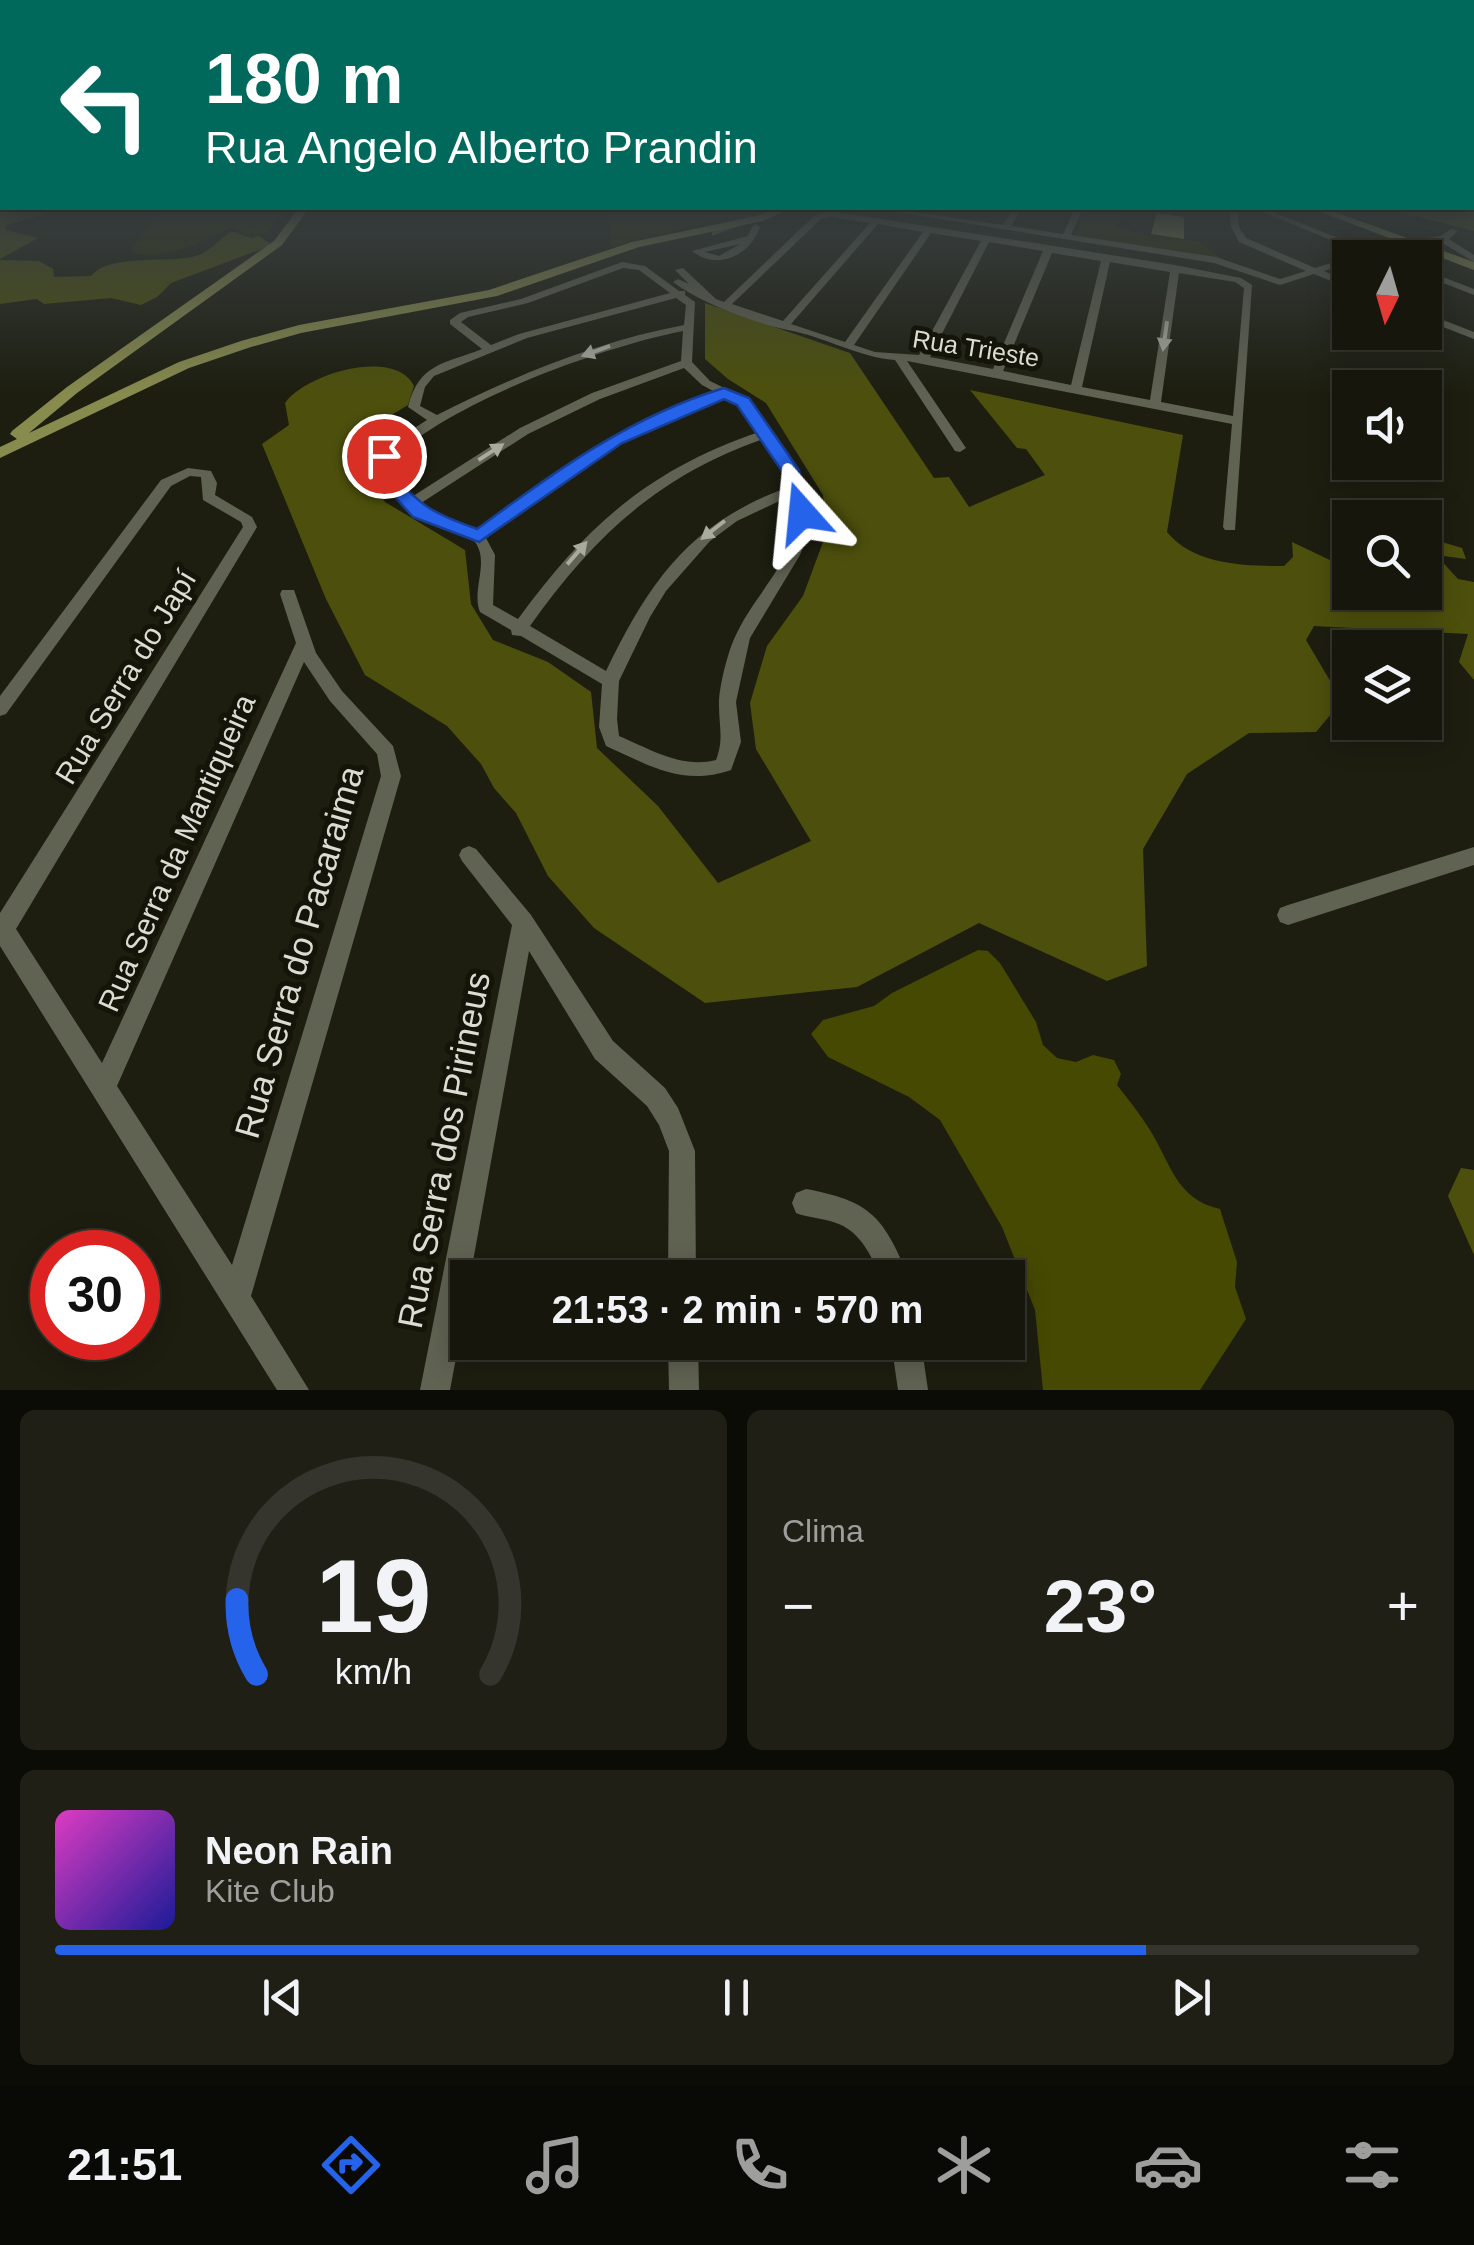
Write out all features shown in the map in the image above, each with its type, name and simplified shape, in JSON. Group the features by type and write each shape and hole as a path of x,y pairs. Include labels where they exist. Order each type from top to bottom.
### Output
{"main road":[{"path":"0,451 34,421 247,265"},
{"path":"246,344 403,321 581,265"},
{"path":"0,451 184,365 246,344 316,326 513,297 615,265"},
{"path":"403,321 410,313 433,306"},
{"path":"34,421 61,422"}],"street":[{"path":"490,350 454,322 464,315 524,300 619,265"},
{"path":"642,265 691,304 686,362"},
{"path":"725,306 769,265"},
{"path":"783,327 838,265"},
{"path":"847,347 904,265"},
{"path":"923,359 974,265"},
{"path":"997,373 1041,265"},
{"path":"1076,389 1105,265"},
{"path":"1156,265 1238,280 1248,287 1230,527"},
{"path":"1230,265 1280,282 1332,266"},
{"path":"1300,265 1332,278"},
{"path":"1155,405 1175,268"},
{"name":"Rua Trieste","path":"680,270 712,301"},
{"name":"Rua Trieste","path":"665,274 712,301 847,347 1238,420"},
{"path":"1442,280 1474,292"},
{"path":"438,421 414,407 423,380 557,326 681,294"},
{"path":"1442,323 1474,336"},
{"path":"610,682 518,631 486,608 482,595 488,552 479,536 419,513 381,471 380,463 394,448 438,421 538,372 647,334 690,326"},
{"path":"900,358 960,448"},
{"path":"686,362 724,393 743,402 765,434 799,488 800,536 786,570 753,614 732,671 726,702 730,756 724,765 708,772 692,772 612,741 607,722 612,696 610,682 650,600 698,542 742,509 799,488"},
{"path":"409,505 537,424 596,396 686,362"},
{"path":"479,536 583,459 616,440 724,393"},
{"path":"518,631 583,544 615,516 686,467 736,442 765,434"},
{"name":"Rua Serra do Japí","path":"0,710 166,483 188,472 206,474 210,483 208,497 247,520 250,526 1,929"},
{"name":"Rua Serra do Pacaraima","path":"237,1295 391,776 386,751 336,696 304,644 288,594"},
{"name":"Rua Serra da Mantiqueira","path":"104,1086 304,644"},
{"path":"469,854 523,922 604,1050 656,1097 677,1133 682,1151 682,1260"},
{"path":"1288,915 1474,856"},
{"name":"Rua Serra dos Pirineus","path":"435,1390 523,922"},
{"path":"1,929 294,1390"},
{"path":"806,1204 836,1207 857,1215 875,1233 888,1260"},
{"path":"683,1360 684,1390"},
{"path":"908,1360 912,1390"}],"shaded area":[{"path":"0,265 46,265 53,269 54,277 91,276 110,265 219,265 171,283 157,297 141,305 111,298 0,304"},
{"path":"705,303 850,353 934,478 949,477 969,507 1045,475 1026,449 1017,448 970,390 1183,435 1167,532 1178,543 1221,561 1284,566 1293,557 1292,542 1332,561 1332,610 1442,610 1442,562 1458,579 1474,582 1474,680 1459,662 1468,634 1314,626 1306,640 1332,684 1332,713 1316,732 1249,733 1187,774 1143,849 1147,966 1107,981 979,923 857,987 705,1003 594,928 548,876 516,813 494,788 481,764 447,726 365,675 326,599 262,444 289,425 285,403 311,383 350,369 370,367 404,374 414,386 408,405 348,441 385,502 465,550 471,604 493,640 548,662 591,692 597,748 658,806 718,883 811,841 756,749 750,703 767,646 803,596 826,534 823,495 766,403 705,359"},
{"path":"1442,542 1462,548 1466,559 1442,556"},
{"path":"978,950 988,951 1000,963 1036,1022 1043,1045 1057,1058 1076,1062 1093,1055 1114,1060 1121,1074 1117,1085 1150,1130 1176,1178 1193,1197 1220,1209 1237,1262 1235,1287 1246,1319 1200,1390 1043,1390 1035,1310 1025,1285 1025,1260 1015,1260 1002,1227 940,1120 909,1097 828,1057 811,1034 823,1020 874,1006"},
{"path":"1461,1168 1474,1170 1474,1255 1448,1196"}],"route":[{"path":"384,456 381,471 409,505 419,513 479,536 583,459 616,440 724,393 743,402 793,474 802,513"}]}
